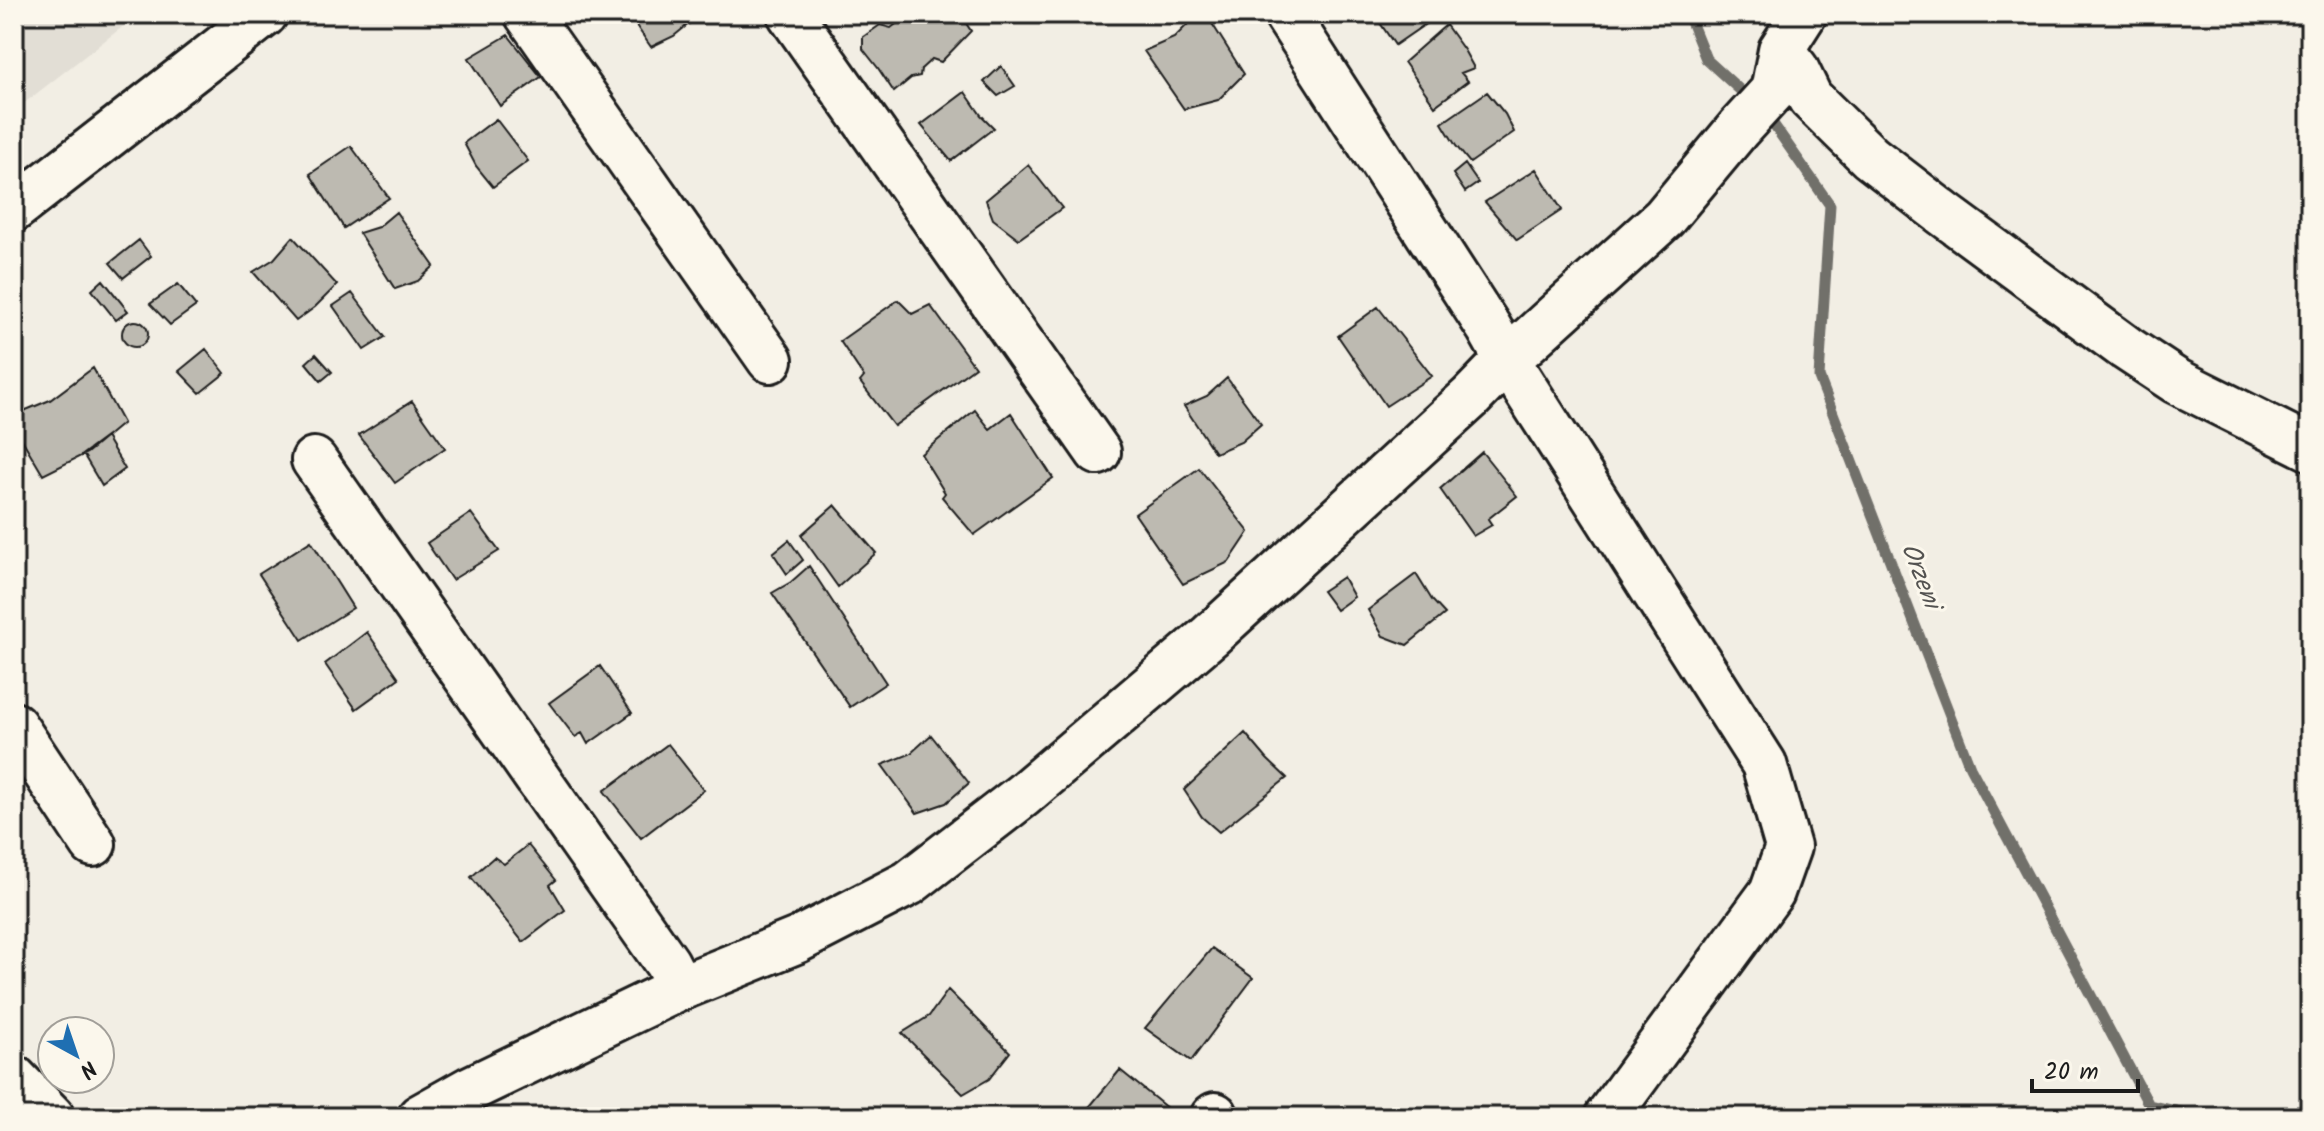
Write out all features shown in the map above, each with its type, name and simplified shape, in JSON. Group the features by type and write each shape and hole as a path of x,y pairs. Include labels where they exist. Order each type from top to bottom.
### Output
{"street":[{"path":"14,209 265,14"},
{"path":"527,14 770,360"},
{"path":"790,14 1098,452"},
{"path":"1286,14 1489,328 1764,764 1788,847 1772,892 1607,1117"},
{"path":"420,1117 470,1089 680,988 798,940 909,883 1023,795 1210,636 1664,218 1739,128 1777,71 1804,14"},
{"path":"1777,71 1796,69 1810,98 1870,157 2126,348 2176,381 2310,448"},
{"path":"314,460 667,963 680,988"},
{"path":"14,725 93,844"},
{"path":"14,1078 44,1114"}],"shaded area":[{"path":"14,14 139,14 14,111"}],"building":[{"path":"628,14 693,14 696,18 674,36 651,47"},
{"path":"909,14 951,14 953,17 960,14 971,31 941,62 932,59 921,69 920,76 911,78 894,92 863,49 863,37 880,25 891,28"},
{"path":"1198,14 1206,14 1244,74 1218,100 1184,109 1144,51 1174,38"},
{"path":"1374,14 1440,14 1395,45"},
{"path":"1446,25 1474,68 1461,73 1468,81 1435,106 1404,62"},
{"path":"508,35 541,77 500,106 469,58"},
{"path":"1001,66 1015,86 998,96 984,82"},
{"path":"965,92 994,128 951,161 921,125"},
{"path":"1487,92 1505,114 1514,132 1470,163 1442,123"},
{"path":"496,119 528,161 493,187 476,166 464,143"},
{"path":"351,146 389,198 344,228 310,174"},
{"path":"1465,164 1478,183 1465,192 1453,174"},
{"path":"1028,165 1062,208 1019,239 993,219 986,200"},
{"path":"1536,169 1562,210 1517,240 1485,202"},
{"path":"396,212 434,266 418,281 395,289 359,233 378,227"},
{"path":"293,237 337,285 296,321 253,272 274,259"},
{"path":"139,240 151,256 123,278 110,263"},
{"path":"103,280 128,311 116,320 92,290"},
{"path":"178,284 196,306 170,325 150,304"},
{"path":"352,293 385,337 364,350 333,306"},
{"path":"898,300 912,314 930,305 975,367 894,426 860,382 864,377 840,341"},
{"path":"1378,307 1432,376 1386,406 1338,336"},
{"path":"135,321 144,325 148,334 144,343 135,347 126,343 122,334 126,325"},
{"path":"206,349 225,373 200,393 179,371"},
{"path":"316,354 332,372 321,381 306,363"},
{"path":"93,368 123,423 87,453 43,475 14,426 14,415 50,400"},
{"path":"1227,378 1261,424 1241,442 1215,453 1184,406 1207,396"},
{"path":"412,401 445,448 395,483 359,435"},
{"path":"975,410 990,429 1011,413 1053,478 974,535 942,497 945,493 921,454"},
{"path":"106,437 125,469 102,486 83,454"},
{"path":"1482,452 1517,496 1488,519 1492,525 1473,536 1440,489"},
{"path":"1199,468 1249,532 1229,562 1183,584 1135,514"},
{"path":"14,476 24,492 14,498"},
{"path":"835,505 876,553 838,587 801,535"},
{"path":"471,513 499,551 452,580 427,543"},
{"path":"789,540 803,560 787,574 773,553"},
{"path":"311,541 353,608 302,640 259,574"},
{"path":"809,566 886,683 850,707 772,593"},
{"path":"1416,574 1445,614 1407,645 1383,636 1368,610"},
{"path":"1343,577 1354,597 1336,610 1322,591"},
{"path":"367,632 399,678 356,709 325,664"},
{"path":"600,666 632,713 588,744 582,733 575,737 549,703"},
{"path":"1245,733 1287,778 1219,832 1202,817 1184,790"},
{"path":"931,735 969,783 946,803 917,813 882,765 910,754"},
{"path":"668,744 704,790 641,838 604,791"},
{"path":"528,845 556,880 550,885 565,910 523,942 471,877 494,857 504,864"},
{"path":"1212,948 1253,978 1191,1061 1145,1028"},
{"path":"948,990 1010,1052 989,1079 963,1094 902,1033 929,1016"},
{"path":"1120,1070 1178,1117 1081,1117"}],"waterway":[{"name":"Orzeni","path":"1688,14 1706,59 1751,100"},
{"name":"Orzeni","path":"1764,111 1830,205 1819,377 1970,767 2149,1105 2204,1117"}]}
